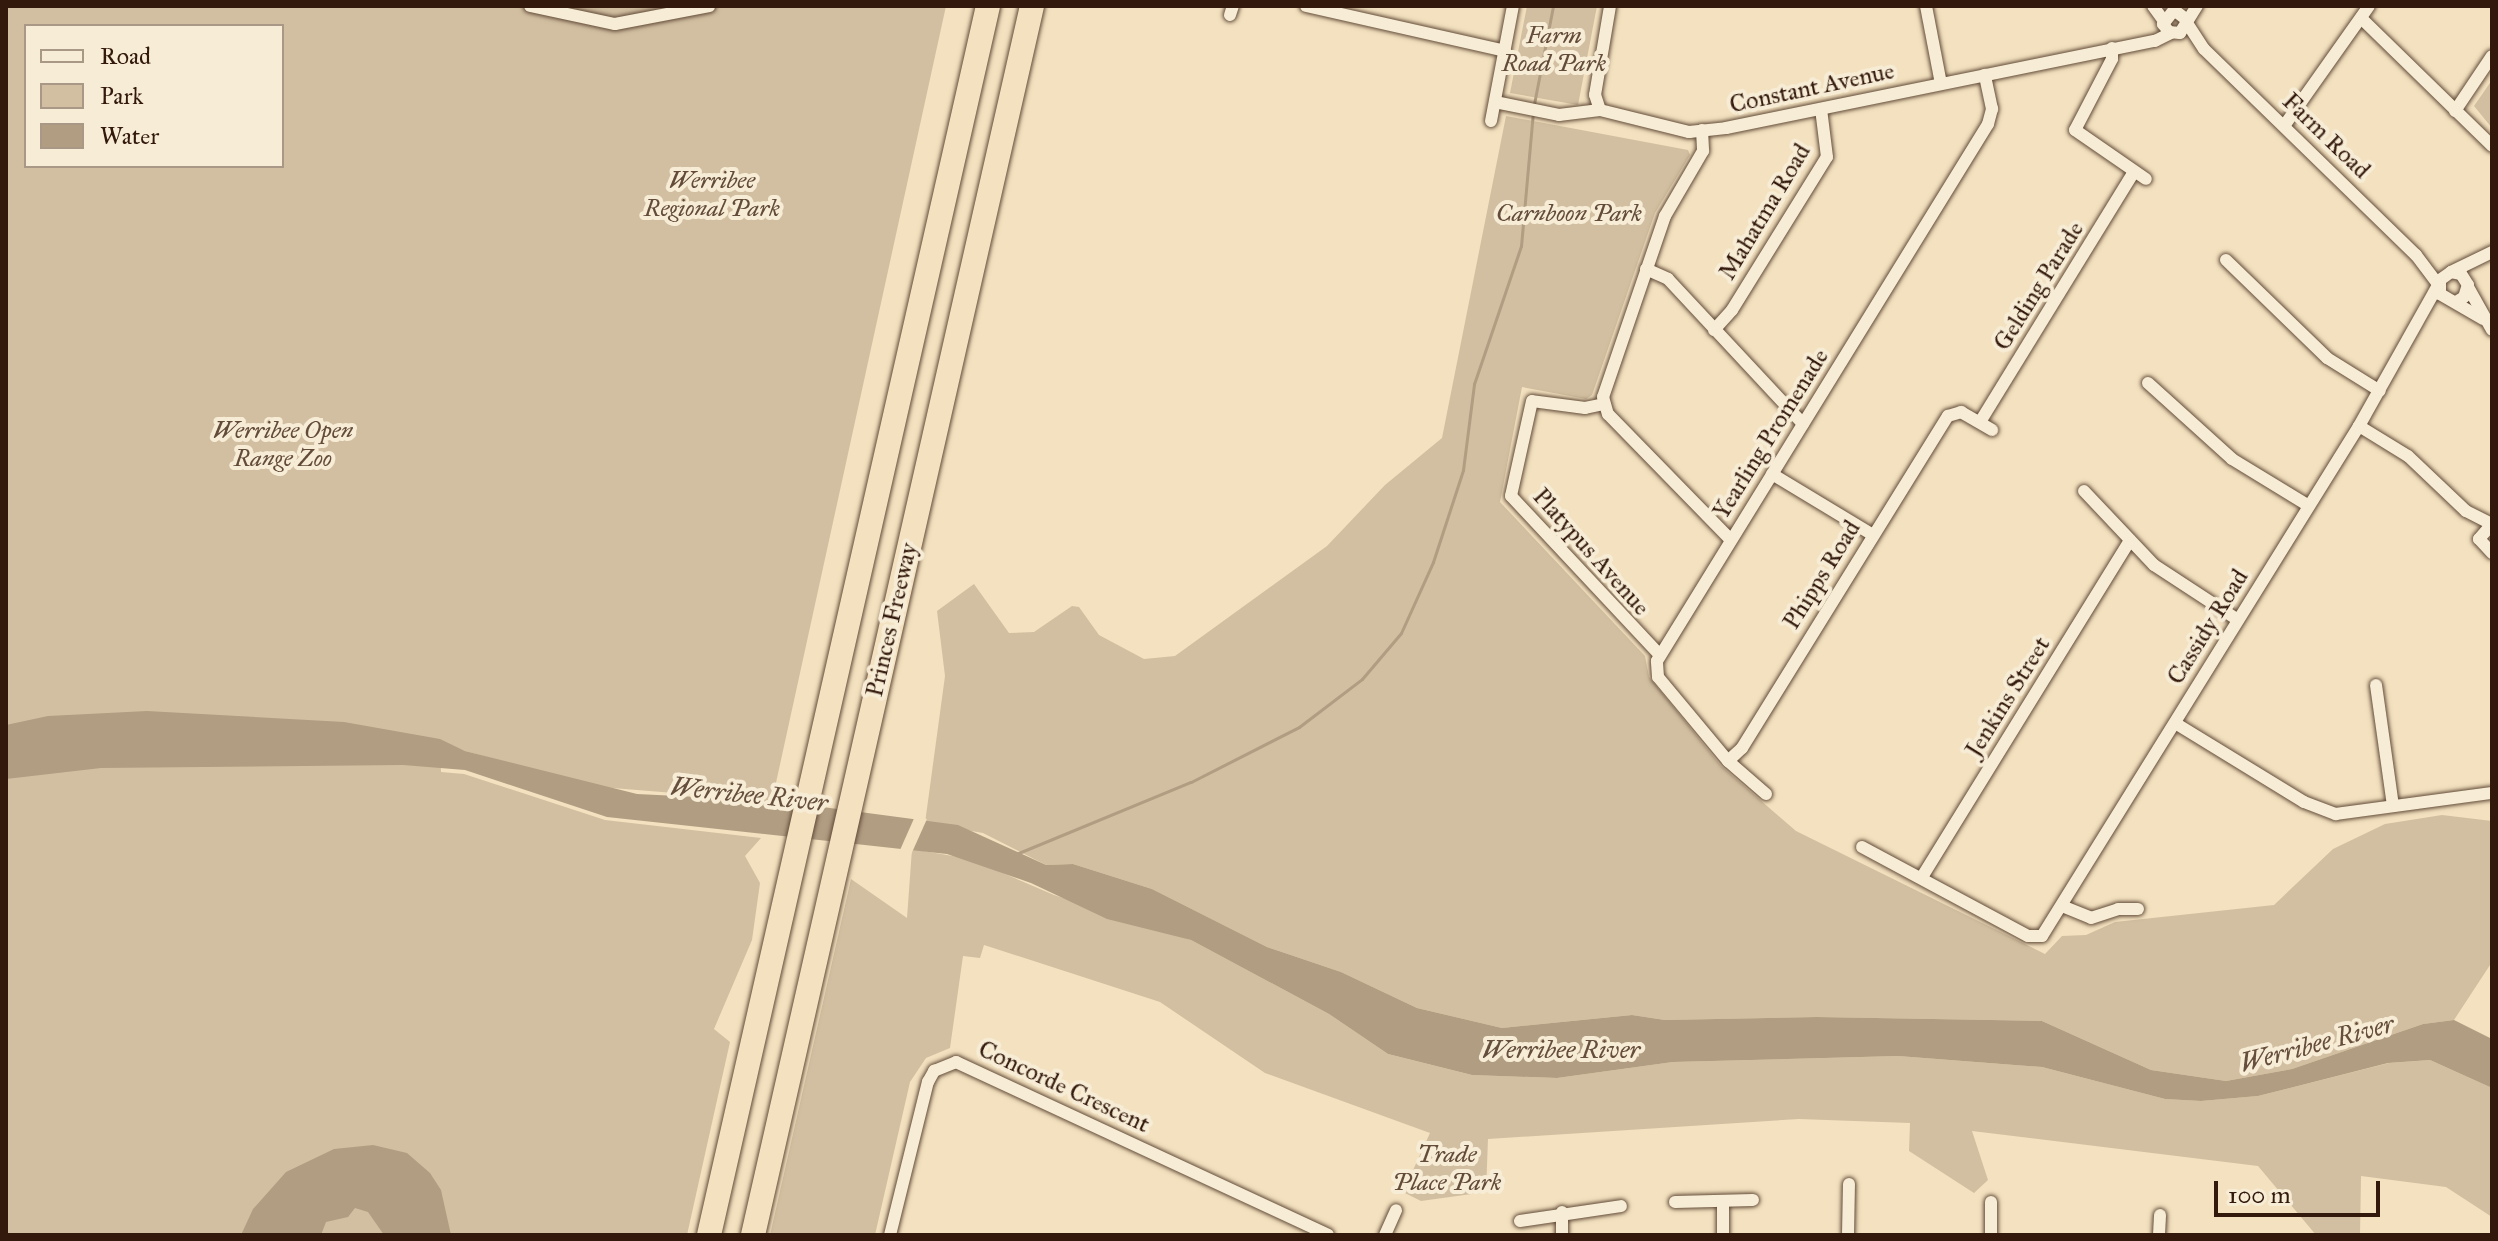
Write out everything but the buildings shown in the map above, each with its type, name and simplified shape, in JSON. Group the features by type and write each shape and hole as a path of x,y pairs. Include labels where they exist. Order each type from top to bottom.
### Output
{"highway":[{"name":"Princes Freeway","path":"709,1235 988,6"},
{"name":"Princes Freeway","path":"753,1235 1032,6"}],"street":[{"path":"530,6 615,24 709,6"},
{"path":"1306,6 1505,51"},
{"path":"1491,121 1513,6"},
{"path":"1495,102 1576,116 1600,110 1595,95 1610,6"},
{"path":"1926,6 1941,84"},
{"name":"Farm Road","path":"2153,6 2171,18 2204,49 2416,255 2438,285 2440,294 2454,302"},
{"name":"Constant Avenue","path":"1600,110 1616,118 1702,130 1821,109 2138,43 2171,18 2187,22 2197,6"},
{"path":"2284,126 2369,6"},
{"name":"Farm Road","path":"2171,18 2187,22 2204,49"},
{"path":"2361,18 2492,146"},
{"path":"2112,48 2112,59 2075,130 2146,179"},
{"path":"2455,111 2492,56"},
{"name":"Yearling Promenade","path":"1660,655 1988,124 1992,109 1985,75"},
{"name":"Mahatma Road","path":"1714,330 1732,310 1827,157 1821,109"},
{"path":"1702,130 1700,158 1665,216 1604,404 1731,540"},
{"name":"Gelding Parade","path":"1954,412 1986,426 2134,172"},
{"name":"Cassidy Road","path":"1922,877 2038,938 2062,906 2359,426 2412,338 2438,285 2450,272 2492,253"},
{"name":"Cassidy Road","path":"2412,338 2437,309 2454,302 2468,285 2478,261 2492,253"},
{"name":"Farm Road","path":"2416,255 2468,285"},
{"path":"2226,260 2327,358 2380,391"},
{"path":"1646,269 1668,279 1803,424"},
{"path":"2468,285 2483,319 2492,330"},
{"path":"2454,302 2483,319"},
{"path":"2148,383 2246,469 2309,506"},
{"name":"Platypus Avenue","path":"1604,404 1585,408 1532,401 1511,496 1660,655"},
{"name":"Phipps Road","path":"1728,761 1742,748 1873,535 1954,412"},
{"path":"2359,426 2408,456 2466,511 2492,524 2479,539"},
{"path":"1772,474 1873,535"},
{"path":"2084,491 2154,565 2238,620"},
{"path":"2466,511 2479,539 2492,553"},
{"name":"Jenkins Street","path":"1922,877 2130,540"},
{"path":"1660,655 1655,667 1658,677 1728,761 1766,794"},
{"path":"2376,685 2393,806"},
{"path":"2175,723 2321,811 2336,814 2492,793"},
{"path":"1862,847 1922,877"},
{"path":"2062,906 2091,918 2118,909 2138,909"},
{"name":"Concorde Crescent","path":"894,1233 928,1082 934,1071 956,1062 1328,1235"},
{"path":"1848,1235 1849,1184"},
{"path":"1675,1202 1753,1200"},
{"path":"1723,1201 1723,1235"},
{"path":"1991,1202 1991,1235"},
{"path":"1520,1221 1562,1212 1621,1206"},
{"path":"1385,1235 1396,1210"},
{"path":"1562,1212 1562,1235"},
{"path":"2159,1235 2160,1215"}],"green space":[{"name":"Werribee Open Range Zoo","path":"6,6 946,6 772,801 600,787 465,751 440,740 441,772 464,774 605,820 761,838 745,856 760,883 752,940 714,1029 730,1042 687,1235 6,1235"},
{"name":"Farm Road Park","path":"1527,6 1597,6 1578,105 1510,93"},
{"path":"2492,80 2492,128 2474,106"},
{"name":"Carnboon Park","path":"1506,116 1688,150 1690,155 1655,213 1592,395 1586,399 1522,387 1500,502 1645,656 1649,677 1721,766 1796,831 2045,954 2062,936 2086,935 2115,922 2274,905 2333,849 2385,824 2442,815 2492,821 2492,962 2454,1020 2423,1024 2292,1069 2226,1081 2151,1070 2042,1021 1817,1017 1665,1020 1632,1015 1502,1028 1417,1008 1341,972 1267,947 1152,889 1073,864 1046,865 983,833 925,823 945,676 937,611 974,584 1009,633 1034,632 1072,606 1079,607 1099,635 1144,659 1175,656 1327,546 1385,485 1442,438"},
{"name":"Trade Place Park","path":"912,849 970,859 1054,895 1191,940 1329,1014 1388,1054 1472,1075 1557,1078 1673,1062 1898,1056 2042,1067 2165,1099 2201,1101 2258,1096 2389,1063 2430,1060 2492,1088 2492,1217 2446,1187 2361,1176 2360,1235 2316,1235 2258,1166 1972,1131 1988,1180 1974,1193 1909,1151 1910,1123 1799,1119 1488,1139 1486,1192 1421,1201 1403,1192 1430,1133 1265,1073 1160,1002 984,945 980,958 963,956 950,1048 926,1058 910,1082 875,1235 770,1235 851,879 907,918"}],"water":[{"name":"Werribee River","path":"147,711 344,722 440,739 465,751 637,794 777,801 958,825 1046,865 1073,864 1152,889 1267,947 1341,972 1417,1008 1502,1028 1632,1015 1665,1020 1817,1017 2042,1021 2151,1070 2226,1081 2292,1069 2423,1024 2454,1020 2492,1039 2492,1088 2430,1060 2388,1063 2258,1096 2201,1101 2165,1099 2042,1067 1898,1056 1673,1062 1557,1078 1472,1075 1388,1054 1329,1014 1191,940 1107,919 1031,883 947,854 607,817 465,770 403,765 101,768 6,779 6,725 48,716"},
{"path":"373,1145 407,1153 430,1173 441,1190 451,1235 384,1235 368,1212 355,1208 348,1217 326,1222 321,1235 241,1235 253,1209 286,1172 334,1149"}],"pier":[{"path":"916,814 927,819 911,855 900,850"}],"waterway":[{"path":"1534,104 1553,6"},
{"path":"1016,854 1191,782 1299,727 1362,679 1401,633 1433,562 1463,470 1474,384 1521,246 1533,112"}],"park label":[{"name":"Werribee Regional Park","path":"712,195"}]}
